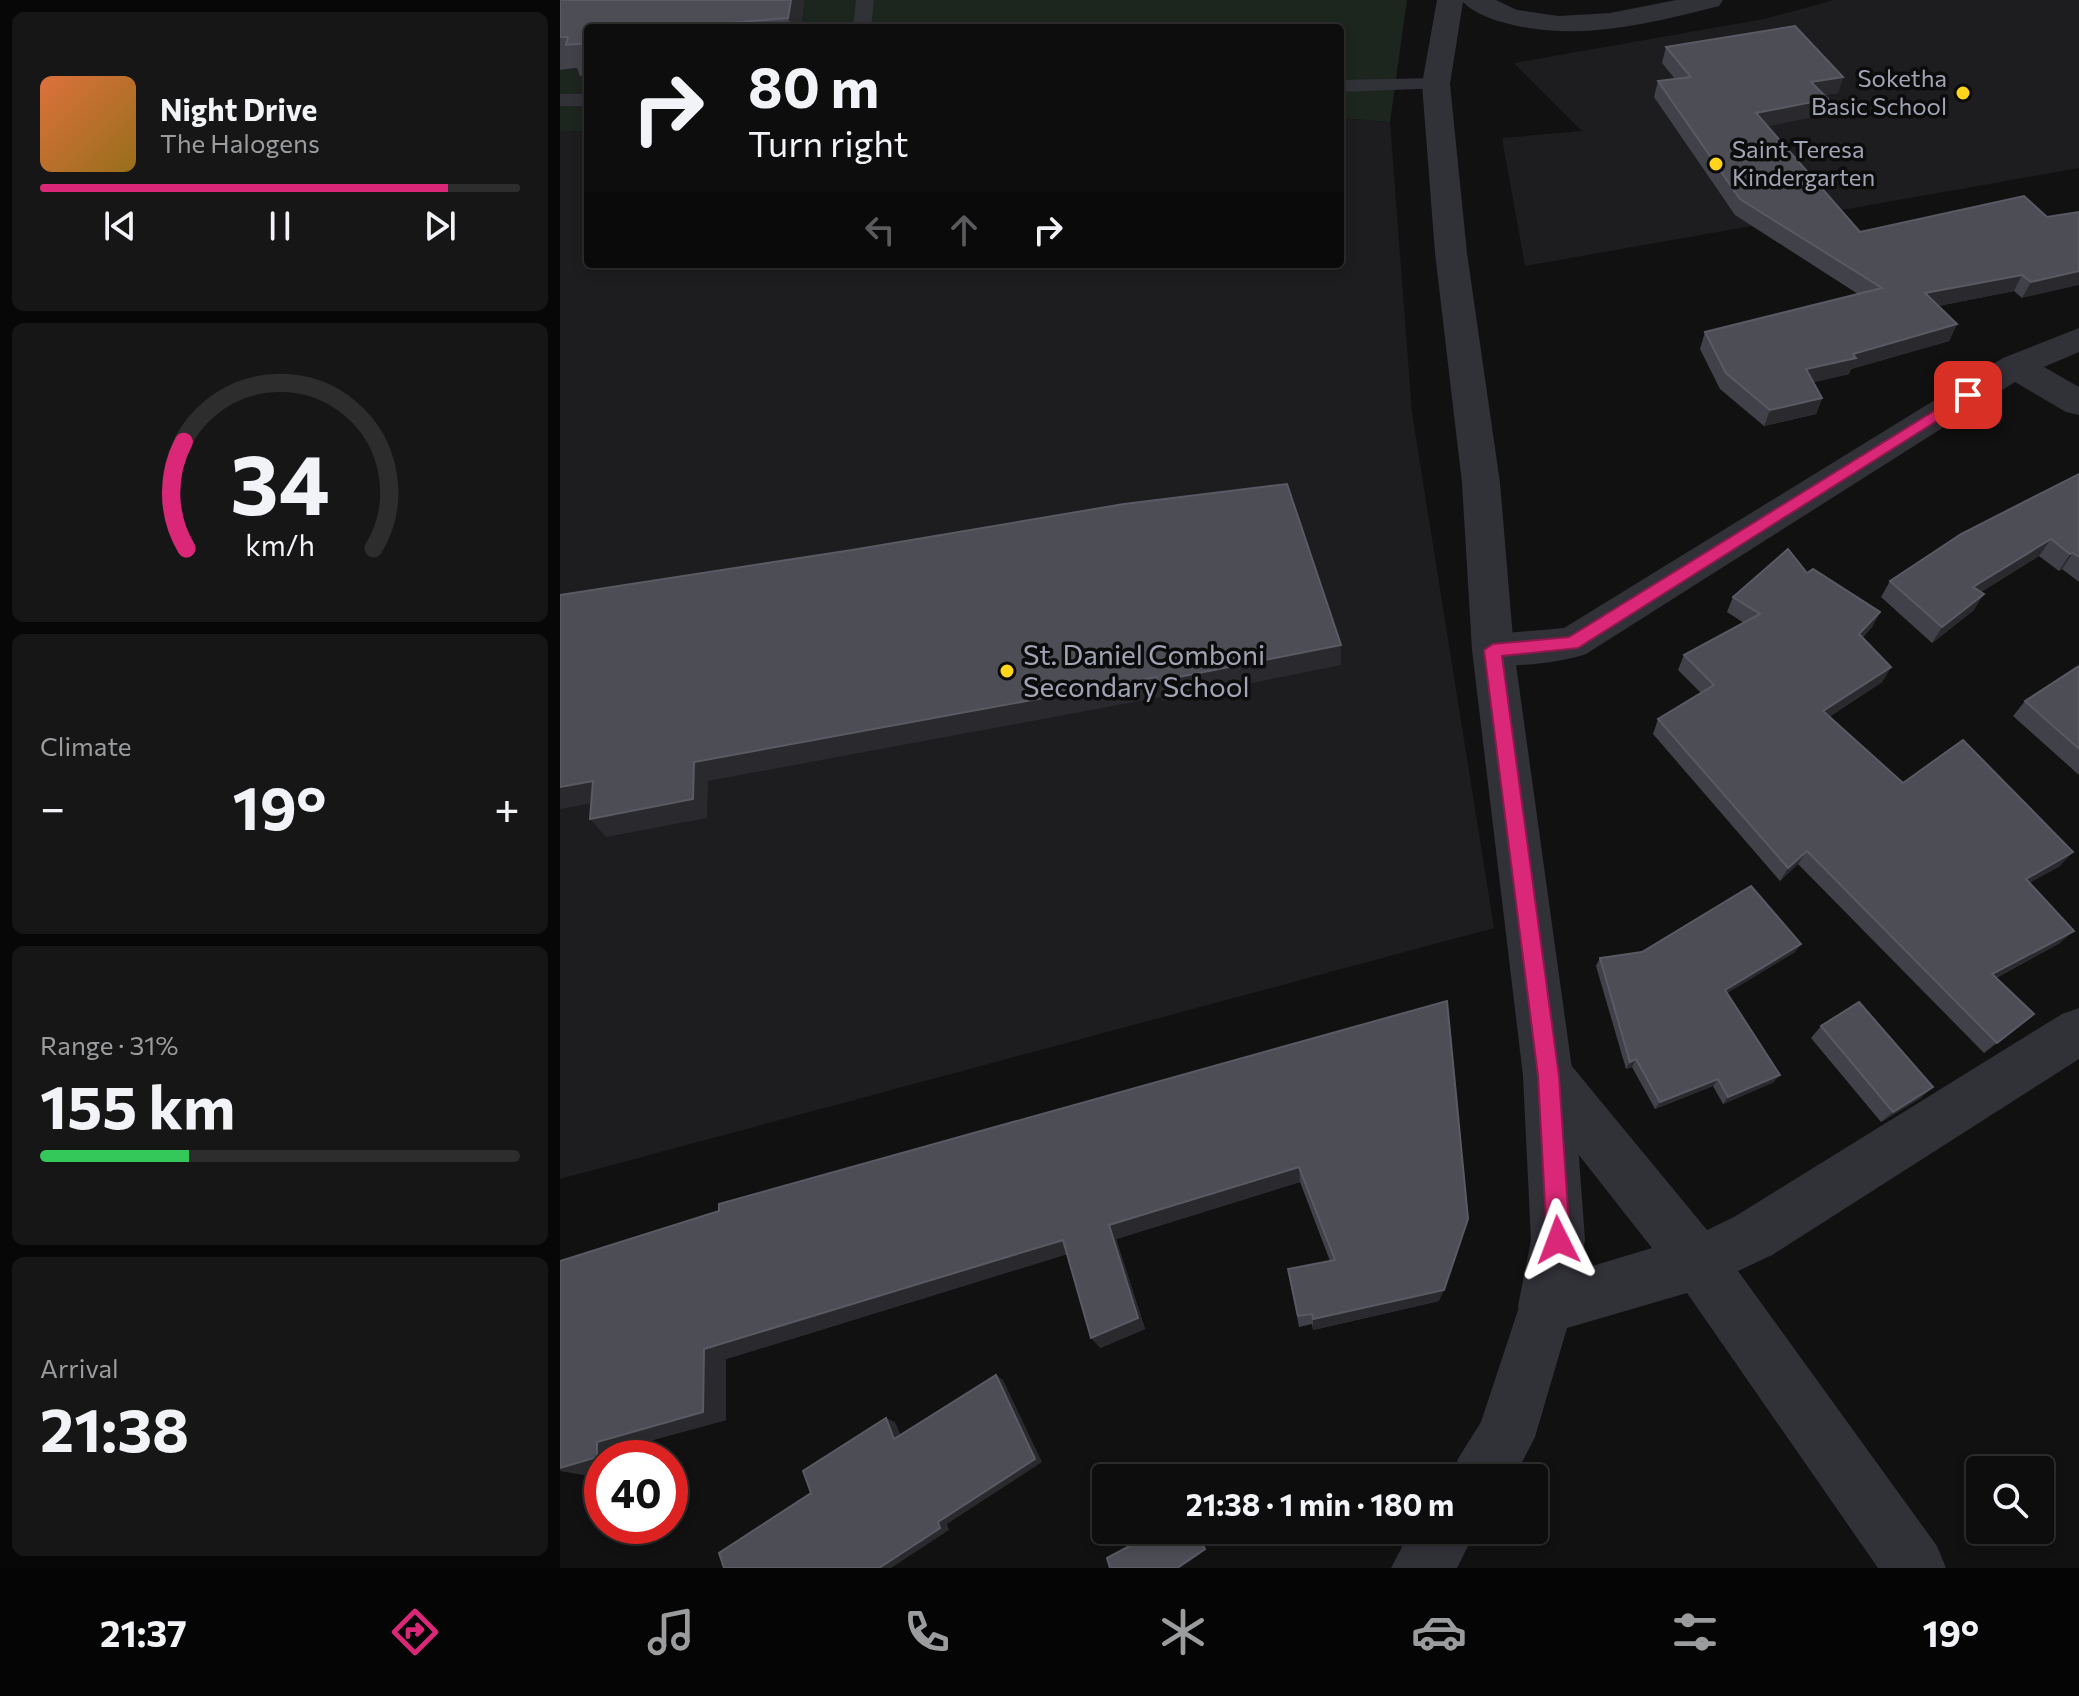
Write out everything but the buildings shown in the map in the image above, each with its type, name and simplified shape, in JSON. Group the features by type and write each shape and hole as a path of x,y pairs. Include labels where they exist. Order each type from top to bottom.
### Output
{"street":[{"path":"1450,0 1436,84 1451,253 1481,483 1493,650 1548,1076 1558,1240 1546,1306 1506,1437 1489,1464"},
{"path":"1475,0 1509,16 1568,25 1629,19 1710,0"},
{"path":"1493,650 1572,643 2015,366 2079,339"},
{"path":"2015,366 2079,403"},
{"path":"1546,1306 1698,1262 1753,1236 2079,1031"},
{"path":"1548,1076 1698,1262 1915,1568"},
{"path":"1422,1568 1437,1544"}],"lane":[{"path":"862,24 865,0"},
{"path":"1344,86 1436,84"},
{"path":"560,100 584,100"}],"shaded area":[{"path":"804,0 1407,0 1390,122 1344,118 1344,24 801,24"},
{"name":"Saint Teresa Kindergarten","path":"1834,0 2079,0 2079,168 1525,266 1502,138 1582,131 1514,63 1764,19"},
{"path":"583,68 584,131 560,132 560,70"},
{"name":"St. Daniel Comboni Secondary School","path":"1344,118 1390,122 1412,413 1494,928 560,1179 560,132 584,131 584,268 1344,268"}],"place":[{"name":"Soketha Basic School","path":"1963,93"},
{"name":"Saint Teresa Kindergarten","path":"1716,164"},
{"name":"St. Daniel Comboni Secondary School","path":"1007,671"}],"route":[{"path":"1558,1240 1548,1076 1493,650 1572,643 1968,395"}]}
